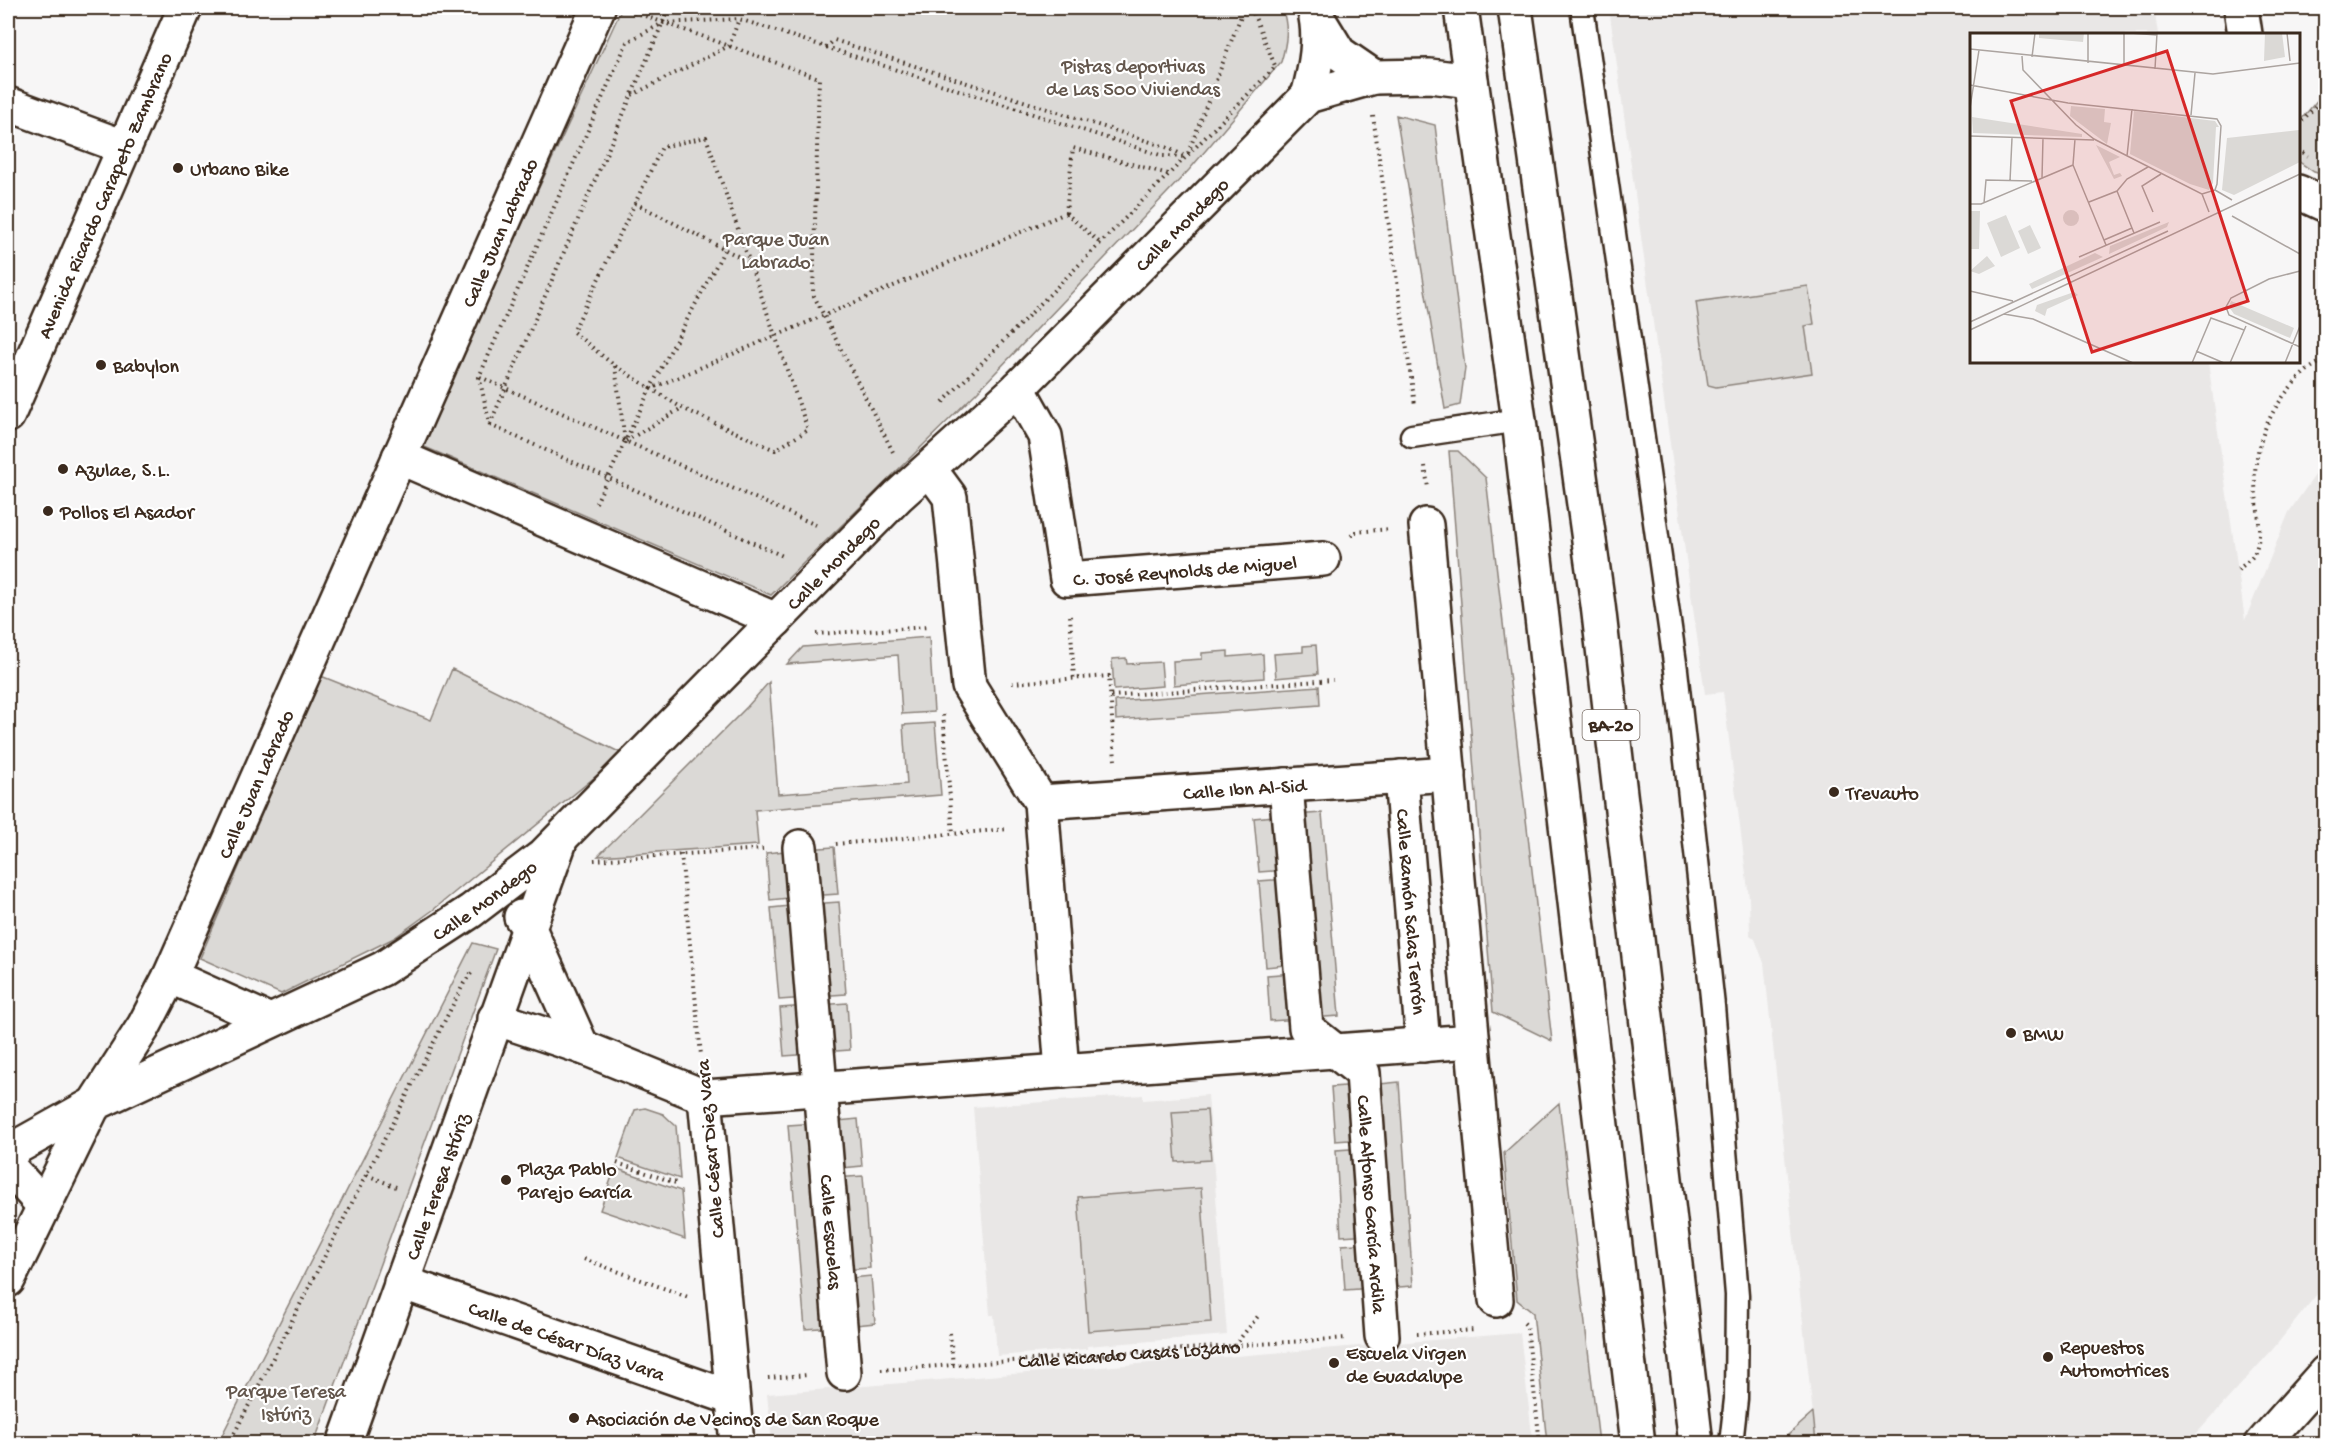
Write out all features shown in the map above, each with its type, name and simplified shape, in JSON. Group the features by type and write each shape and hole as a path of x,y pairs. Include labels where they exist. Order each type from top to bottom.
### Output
{"main road":[{"name":"Avenida Ricardo Carapeto Zambrano","path":"9,407 185,8"},
{"name":"Calle Juan Labrado","path":"8,1280 94,1104 144,1026 170,976 598,8"},
{"name":"BA-20","path":"1461,8 1519,420 1638,1443"},
{"name":"BA-20","path":"1515,8 1598,605 1696,1443"},
{"path":"2241,8 2245,33"},
{"path":"1316,12 1339,53 1373,92"},
{"path":"1308,96 1318,59 1316,12"},
{"name":"Calle Mondego","path":"94,1104 382,969 500,890 543,856 898,496 1018,388 1308,96 1373,92 1430,76 1471,81"},
{"path":"8,104 124,147"},
{"path":"2300,193 2325,205"},
{"name":"C. José Reynolds de Miguel","path":"1018,388 1045,436 1068,579 1323,559"},
{"path":"399,457 776,620"},
{"path":"927,471 950,496 969,686 1041,802 1062,1071"},
{"path":"1428,511 1472,1041 1489,1315"},
{"name":"Calle Ibn Al-Sid","path":"1041,802 1449,774"},
{"name":"Calle Ramón Salas Terrón","path":"1401,777 1424,1045"},
{"path":"1286,785 1306,1028 1336,1051"},
{"name":"Calle Teresa Istúriz","path":"344,1443 528,926 562,837"},
{"name":"Calle Escuelas","path":"800,847 844,1373"},
{"path":"500,890 528,926 582,1047"},
{"path":"170,976 270,1021"},
{"path":"495,1018 582,1047 705,1097 1472,1041"},
{"name":"Calle Alfonso García Ardila","path":"1336,1051 1363,1073 1382,1336"},
{"name":"Calle César Diez Vara","path":"705,1097 737,1443"},
{"name":"Calle Juan Labrado","path":"8,1152 94,1104"},
{"path":"8,1166 44,1206"},
{"name":"Calle de César Díaz Vara","path":"401,1282 732,1389"},
{"path":"2262,1443 2325,1372"}],"lane":[{"path":"1582,8 1676,670 1713,1006 1737,1295 1736,1399 1731,1443"},
{"path":"1416,436 1519,420"}],"path":[{"path":"490,425 669,8"},
{"path":"1186,157 1244,8"},
{"path":"943,402 1275,67 1251,8"},
{"path":"631,11 819,78 813,294 893,453 901,444"},
{"path":"632,95 729,46 739,19"},
{"path":"490,425 479,377 627,42 663,23 739,19 1162,156 1186,157"},
{"path":"826,48 834,40 1166,147 1186,157"},
{"path":"1323,559 1356,532 1428,511 1416,436 1373,92"},
{"path":"2300,123 2325,94"},
{"path":"706,137 808,430 775,450 682,408 615,366 573,332 635,203 662,147 706,137"},
{"path":"1066,213 1073,148 1168,174"},
{"path":"635,203 750,262"},
{"path":"650,389 1066,213"},
{"path":"1066,213 1100,243"},
{"path":"581,535 650,389 725,249"},
{"path":"2238,570 2254,554 2259,530 2255,473 2261,436 2276,405 2298,379 2325,360"},
{"path":"615,366 625,441"},
{"path":"479,377 820,527"},
{"path":"625,441 682,408"},
{"path":"490,425 788,559"},
{"path":"1068,579 1074,679"},
{"path":"810,634 935,627"},
{"path":"969,686 1109,676 1115,764"},
{"path":"1111,696 1333,680"},
{"path":"587,860 800,847 1010,829"},
{"name":"Calle César Diez Vara","path":"681,854 705,1097"},
{"path":"229,1443 464,983 476,968"},
{"path":"617,1163 714,1196"},
{"path":"367,1175 399,1188"},
{"path":"584,1259 724,1310"},
{"path":"1234,1346 1259,1315"},
{"name":"Calle Ricardo Casas Lozano","path":"732,1389 844,1373 1382,1336 1489,1315"},
{"path":"1516,1327 1527,1326 1540,1443"},
{"path":"950,1333 952,1365"}],"shaded area":[{"path":"1609,8 2154,8 2158,33 1970,33 1970,363 2208,363 2245,620 2289,512 2325,461 2325,1284 2273,1349 2188,1443 1816,1443 1764,963 1755,939 1750,935 1749,898 1723,692 1705,694"},
{"path":"1143,1095 1143,1100 1208,1095 1227,1335 997,1356 994,1315 990,1315 973,1107"},
{"name":"Escuela Virgen de Guadalupe","path":"1520,1333 1533,1443 772,1443 767,1394"}],"green space":[{"name":"Parque Juan Labrado","path":"622,8 1282,8 1286,22 1286,35 1281,62 1189,170 976,393 771,595 420,445"},
{"path":"2325,91 2325,175 2314,172 2300,162 2300,121"},
{"path":"1396,115 1435,125 1465,368 1460,405 1445,409"},
{"path":"1808,286 1814,324 1805,326 1812,373 1716,387 1708,385 1696,302"},
{"path":"1449,451 1458,451 1486,478 1552,1041 1493,1012"},
{"path":"929,637 934,712 902,714 898,655 787,664 803,647"},
{"path":"1316,645 1318,674 1276,678 1274,654 1303,652 1303,646"},
{"path":"1228,651 1228,657 1263,654 1264,678 1174,685 1173,661 1202,659 1202,653"},
{"path":"1126,658 1127,664 1161,662 1163,686 1114,690 1112,659"},
{"path":"452,669 623,754 433,910 394,938 281,994 200,958 321,676 431,720"},
{"path":"769,682 778,794 907,784 903,725 935,723 941,795 755,810 758,845 598,856 747,707"},
{"path":"1319,686 1320,705 1116,720 1115,701"},
{"path":"1322,813 1339,1016 1311,1018 1294,815"},
{"path":"1283,815 1287,870 1259,872 1254,818"},
{"path":"834,847 838,894 810,896 806,849"},
{"path":"795,850 798,897 770,900 766,853"},
{"path":"1288,879 1294,964 1266,967 1259,881"},
{"path":"839,902 846,994 818,996 811,904"},
{"path":"799,905 807,998 779,1000 771,908"},
{"name":"Parque Teresa Istúriz","path":"473,943 496,949 314,1443 218,1443"},
{"path":"1295,973 1299,1019 1270,1021 1267,975"},
{"path":"847,1003 850,1050 822,1052 819,1005"},
{"path":"807,1006 812,1054 784,1056 780,1008"},
{"path":"1399,1082 1413,1286 1384,1288 1370,1085"},
{"path":"1360,1085 1364,1139 1335,1141 1331,1087"},
{"path":"1559,1103 1599,1443 1547,1443 1533,1313 1517,1300 1504,1153"},
{"path":"645,1108 663,1114 676,1126 680,1179 618,1158 635,1110"},
{"path":"1207,1110 1211,1160 1176,1162 1172,1112"},
{"path":"858,1119 862,1166 832,1169 828,1122"},
{"path":"818,1123 835,1327 805,1329 788,1125"},
{"path":"1364,1148 1370,1234 1341,1236 1336,1150"},
{"path":"615,1168 681,1191 685,1239 600,1210"},
{"path":"863,1176 870,1268 841,1270 833,1178"},
{"path":"1201,1188 1211,1322 1088,1331 1078,1197"},
{"path":"1371,1243 1374,1288 1345,1290 1342,1245"},
{"path":"871,1276 875,1323 846,1326 842,1279"},
{"path":"1813,1413 1816,1443 1779,1443"}],"place":[{"name":"Urbano Bike","path":"178,168"},
{"name":"Babylon","path":"101,365"},
{"name":"Azulae, S.L.","path":"63,469"},
{"name":"Pollos El Asador","path":"48,511"},
{"name":"Trevauto","path":"1834,792"},
{"name":"BMW","path":"2011,1033"},
{"name":"Plaza Pablo Parejo García","path":"506,1180"},
{"name":"Repuestos Automotrices","path":"2048,1357"},
{"name":"Escuela Virgen de Guadalupe","path":"1334,1363"},
{"name":"Asociación de Vecinos de San Roque","path":"574,1418"}],"park label":[{"name":"Pistas deportivas de Las 500 Viviendas","path":"1133,76"}]}
